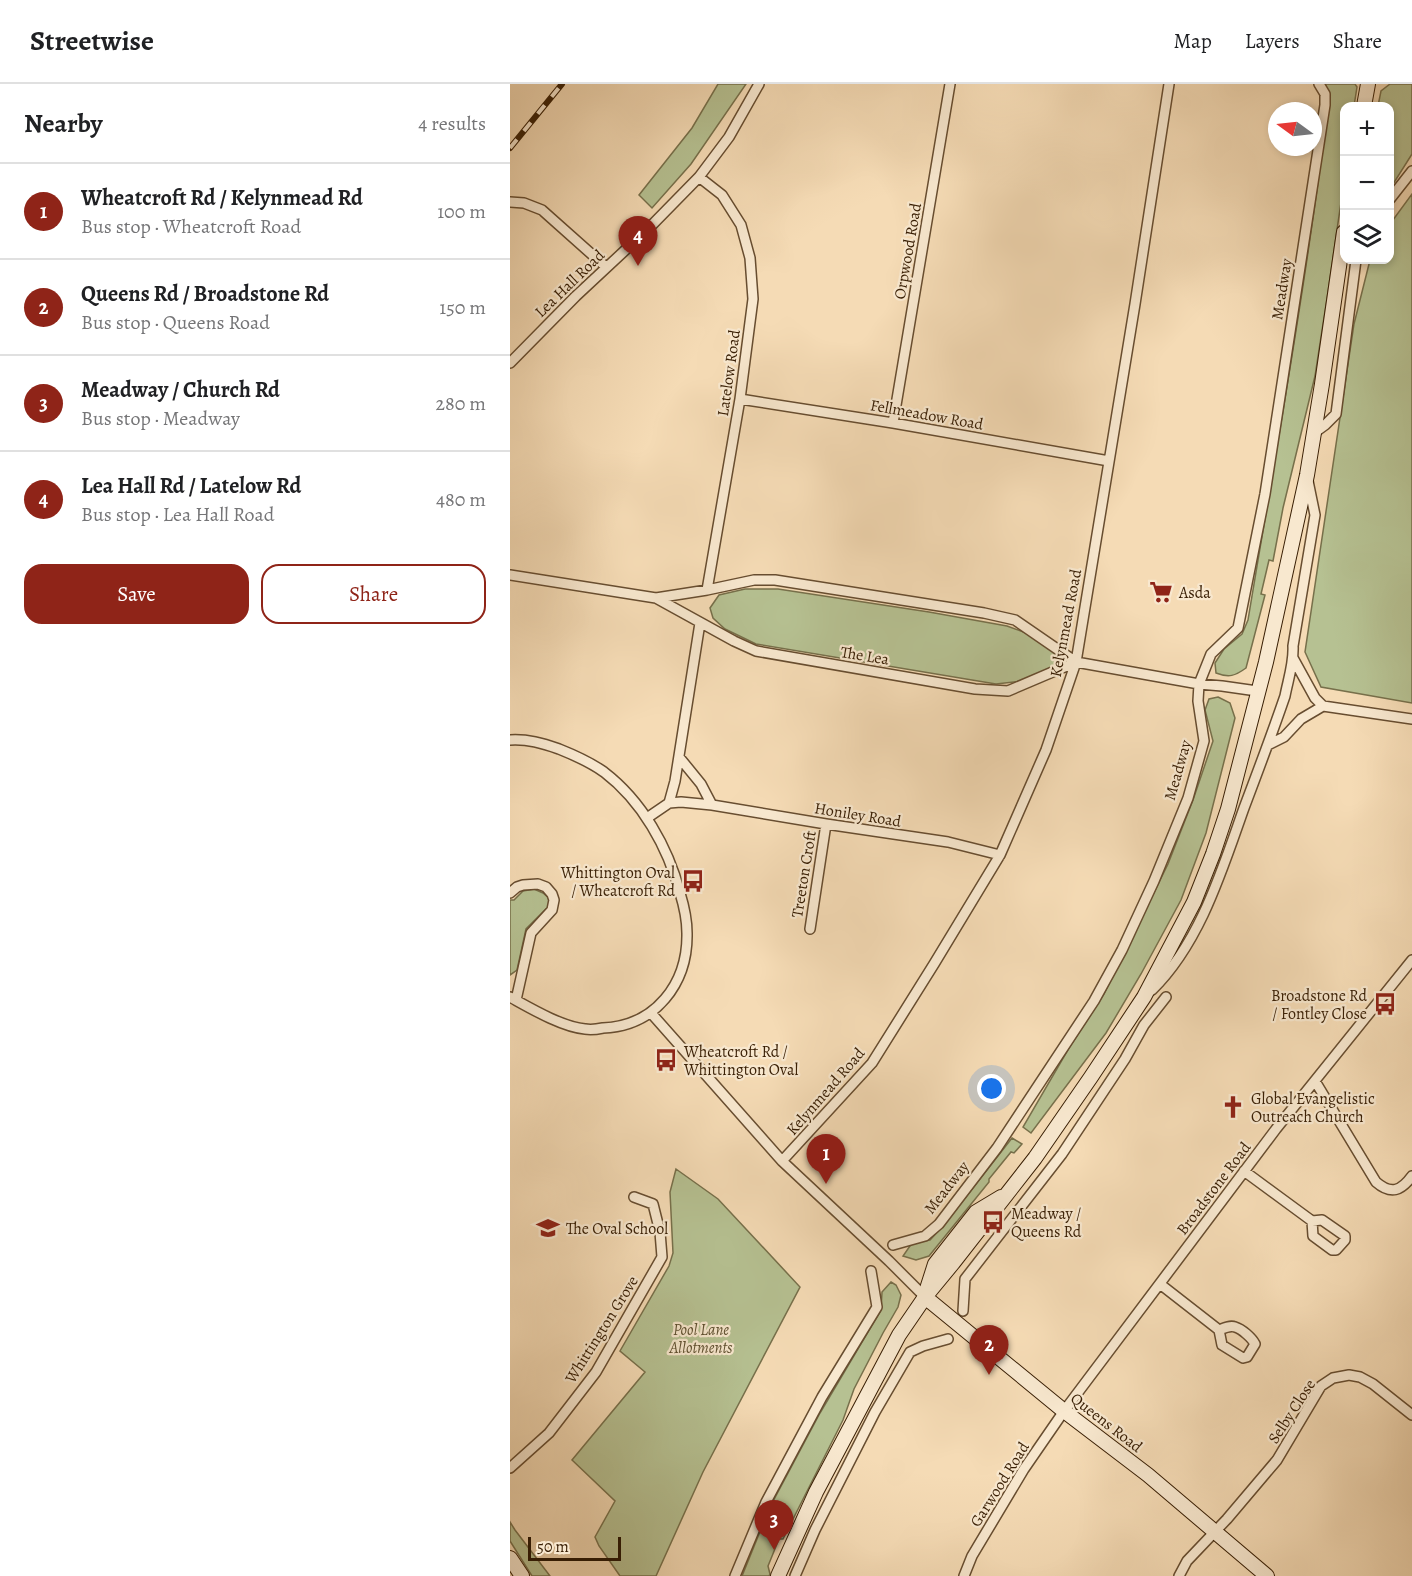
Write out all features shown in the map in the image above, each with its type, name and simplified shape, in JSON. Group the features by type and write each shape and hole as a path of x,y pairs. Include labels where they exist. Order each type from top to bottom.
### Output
{"street":[{"name":"Lea Hall Road","path":"510,363 606,267 650,228 699,177 729,137 759,84"},
{"name":"Orpwood Road","path":"893,423 950,84"},
{"name":"Kelynmead Road","path":"782,1161 872,1062 1000,855 1046,750 1076,662 1169,84"},
{"name":"Meadway","path":"894,1245 925,1236 939,1224 1002,1140 1094,1001 1122,950 1154,881 1188,798 1204,741 1198,701 1199,684 1211,654 1238,628 1265,494 1325,105 1325,94 1319,84"},
{"path":"1365,102 1368,84"},
{"path":"1394,193 1412,171"},
{"name":"Latelow Road","path":"699,177 722,195 741,225 750,258 753,299 740,399 707,590"},
{"path":"510,202 524,203 542,210 606,267"},
{"path":"795,1576 899,1335 925,1297 935,1264 976,1212 1004,1198 1041,1149 1144,997 1194,902 1228,809 1266,662 1307,476 1340,258"},
{"path":"1314,433 1336,414 1355,264"},
{"name":"Fellmeadow Road","path":"740,399 1108,461"},
{"path":"1144,997 1162,980 1191,940 1221,873 1285,696 1315,516 1307,476"},
{"name":"The Lea","path":"510,575 656,598 754,580 775,580 984,613 1015,620 1076,662 1199,684 1257,691"},
{"name":"The Lea","path":"656,598 756,651 975,689 1008,691 1076,662"},
{"path":"647,818 669,803 675,781 700,622"},
{"path":"1293,658 1315,698 1323,706 1412,719"},
{"path":"1268,745 1284,737 1301,720 1323,706"},
{"path":"510,740 545,744 590,763 614,781 647,818 675,872 684,908 688,933 685,960 677,981 665,1000 651,1013 629,1025 585,1029 559,1022 535,1011 513,998 531,933 552,910 554,900 546,887 538,884 523,885 510,893"},
{"path":"679,757 701,784 712,805"},
{"name":"Honiley Road","path":"669,803 712,805 948,842 1000,855"},
{"name":"Treeton Croft","path":"810,929 826,824"},
{"name":"Broadstone Road","path":"1064,1410 1244,1171 1412,960"},
{"path":"963,1311 965,1279 1062,1154 1125,1059 1144,1025 1166,997"},
{"path":"1135,1011 1144,1025"},
{"path":"651,1013 782,1161 925,1297"},
{"path":"1315,1081 1376,1182 1382,1187 1394,1190 1403,1187 1412,1176"},
{"path":"1244,1171 1312,1221"},
{"name":"Whittington Grove","path":"510,1468 549,1433 596,1372 662,1257 660,1232 653,1204 634,1197"},
{"path":"1004,1198 1015,1215"},
{"path":"735,1576 766,1502 822,1397 877,1307 871,1271"},
{"path":"1160,1284 1219,1330"},
{"name":"Queens Road","path":"925,1297 1148,1475 1267,1576"},
{"path":"778,1576 816,1492 869,1408 910,1352 948,1339"},
{"name":"Selby Close","path":"1215,1531 1278,1460 1321,1386 1333,1377 1349,1375 1360,1377 1373,1384 1412,1415"},
{"name":"Garwood Road","path":"964,1576 972,1556 1024,1469 1064,1410"},
{"path":"1179,1576 1187,1561 1215,1531"},
{"path":"510,1558 522,1576"}],"green space":[{"path":"718,84 746,84 691,164 652,208 639,195 692,128"},
{"path":"1325,84 1355,84 1357,87 1355,102 1340,102 1340,209 1315,376 1283,508 1273,561 1269,560 1261,594 1265,595 1246,668 1228,676 1216,673 1215,663 1224,649 1242,634 1248,620 1292,359 1329,97"},
{"path":"1390,84 1412,84 1412,154 1394,183 1394,102 1379,102 1381,91"},
{"path":"1412,194 1412,703 1321,687 1305,652 1354,324 1369,264 1394,264 1394,219"},
{"path":"745,589 778,589 1007,626 1029,634 1060,652 1062,661 1058,670 1047,678 996,684 756,644 725,629 713,618 710,608 719,595"},
{"path":"1218,697 1230,703 1235,718 1206,833 1181,900 1106,1033 1031,1133 1023,1127 1069,1048 1104,994 1168,864 1213,741 1205,710 1209,699"},
{"path":"534,889 550,899 548,907 526,929 517,970 510,975 510,900 514,900 523,891"},
{"path":"1012,1138 1022,1144 1014,1153 1011,1152 929,1256 916,1260 903,1256 912,1243 930,1240 943,1226"},
{"name":"Pool Lane Allotments","path":"676,1169 718,1199 800,1287 703,1472 656,1576 620,1576 595,1537 615,1501 572,1460 645,1372 620,1351 669,1266 673,1253 670,1192"},
{"path":"891,1282 896,1285 901,1295 898,1307 854,1389 843,1420 783,1539 779,1539 768,1566 769,1576 742,1576 770,1507 820,1413 881,1310 882,1292"},
{"path":"510,1522 550,1576 532,1576 510,1541"}],"railway":[{"path":"510,148 562,84"}],"place":[{"name":"Lea Hall Rd / Latelow Rd","path":"638,266"},
{"name":"Asda","path":"1161,592"},
{"name":"Whittington Oval / Wheatcroft Rd","path":"693,881"},
{"name":"Broadstone Rd / Fontley Close","path":"1385,1004"},
{"name":"Wheatcroft Rd / Whittington Oval","path":"666,1060"},
{"name":"Global Evangelistic Outreach Church","path":"1233,1107"},
{"name":"Wheatcroft Rd / Kelynmead Rd","path":"826,1184"},
{"name":"Meadway / Queens Rd","path":"993,1222"},
{"name":"The Oval School","path":"548,1228"},
{"name":"Queens Rd / Broadstone Rd","path":"989,1375"},
{"name":"Meadway / Church Rd","path":"774,1550"}]}
